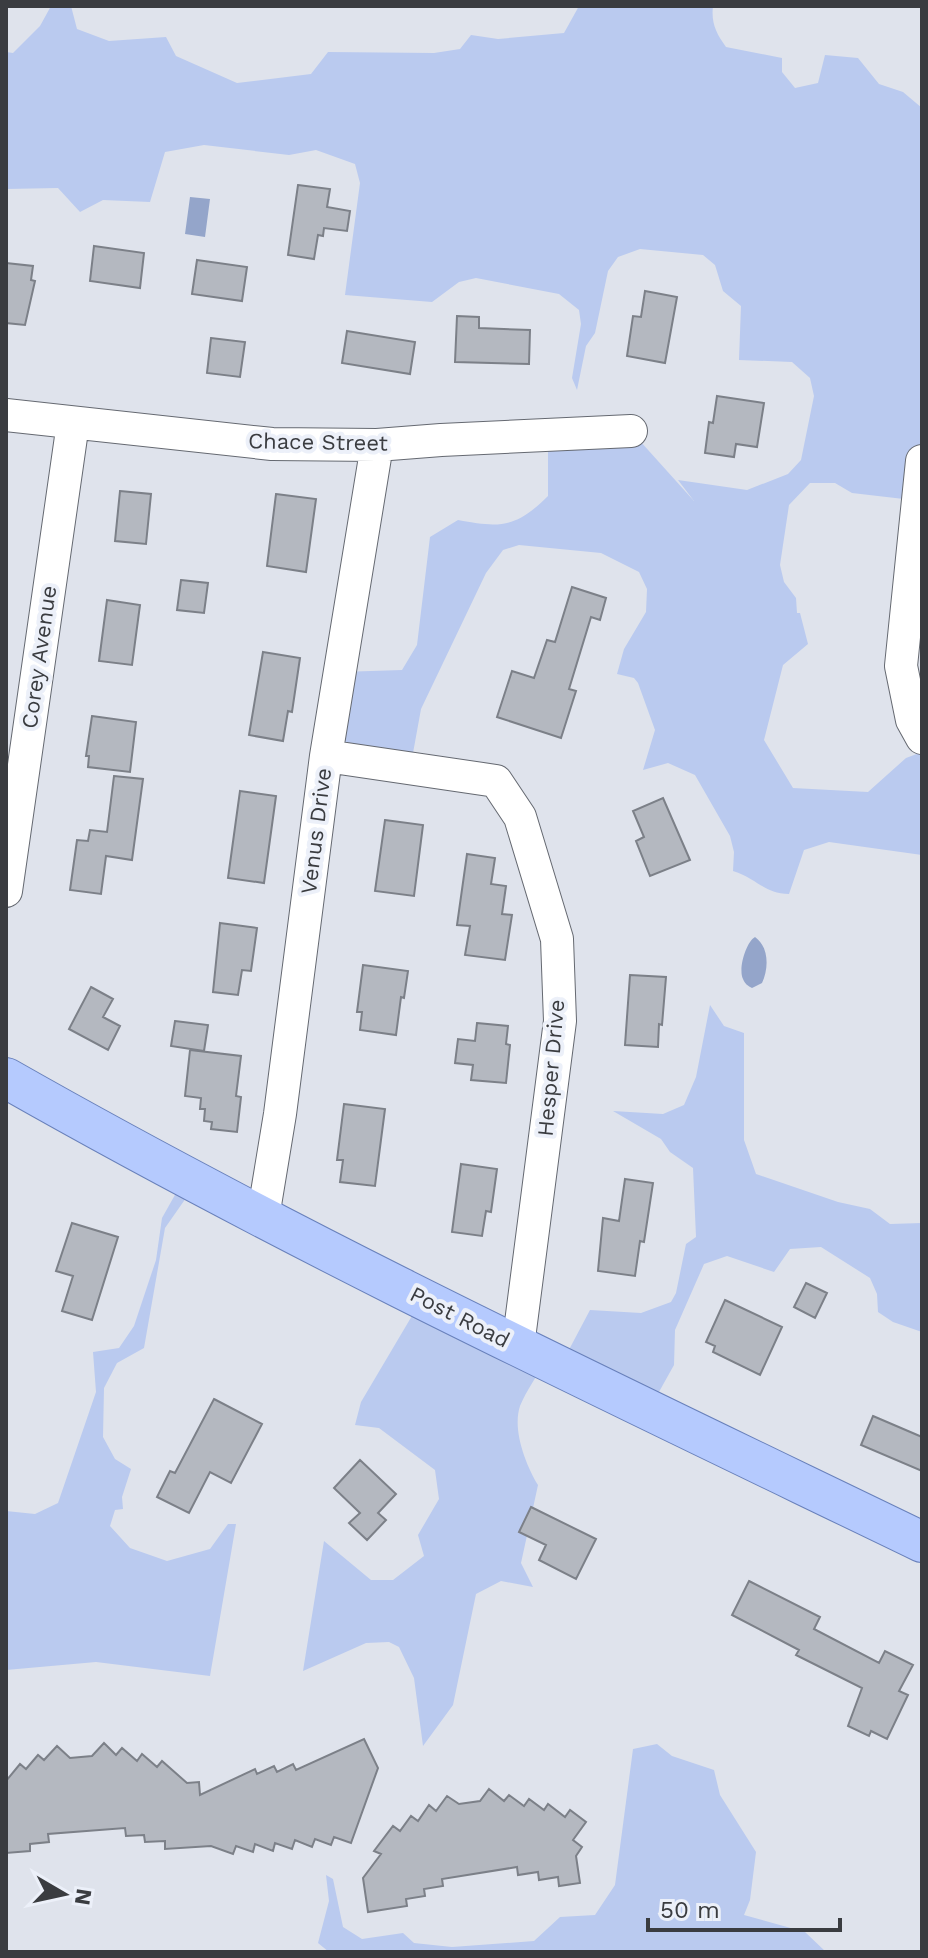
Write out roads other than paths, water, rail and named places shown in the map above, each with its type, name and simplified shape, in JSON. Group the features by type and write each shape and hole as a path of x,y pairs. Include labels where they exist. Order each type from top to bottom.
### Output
{"main road":[{"name":"Post Road","path":"6,1078 263,1217 518,1346 922,1542"}],"street":[{"name":"Chace Street","path":"6,415 272,444 377,445 631,431"},
{"name":"Corey Avenue","path":"6,891 73,423"},
{"name":"Venus Drive","path":"263,1217 280,1114 326,756 377,445"},
{"path":"921,477 901,666 912,720 922,738"},
{"name":"Hesper Drive","path":"326,756 496,781 520,817 535,862 557,939 560,1021 518,1346"}]}
